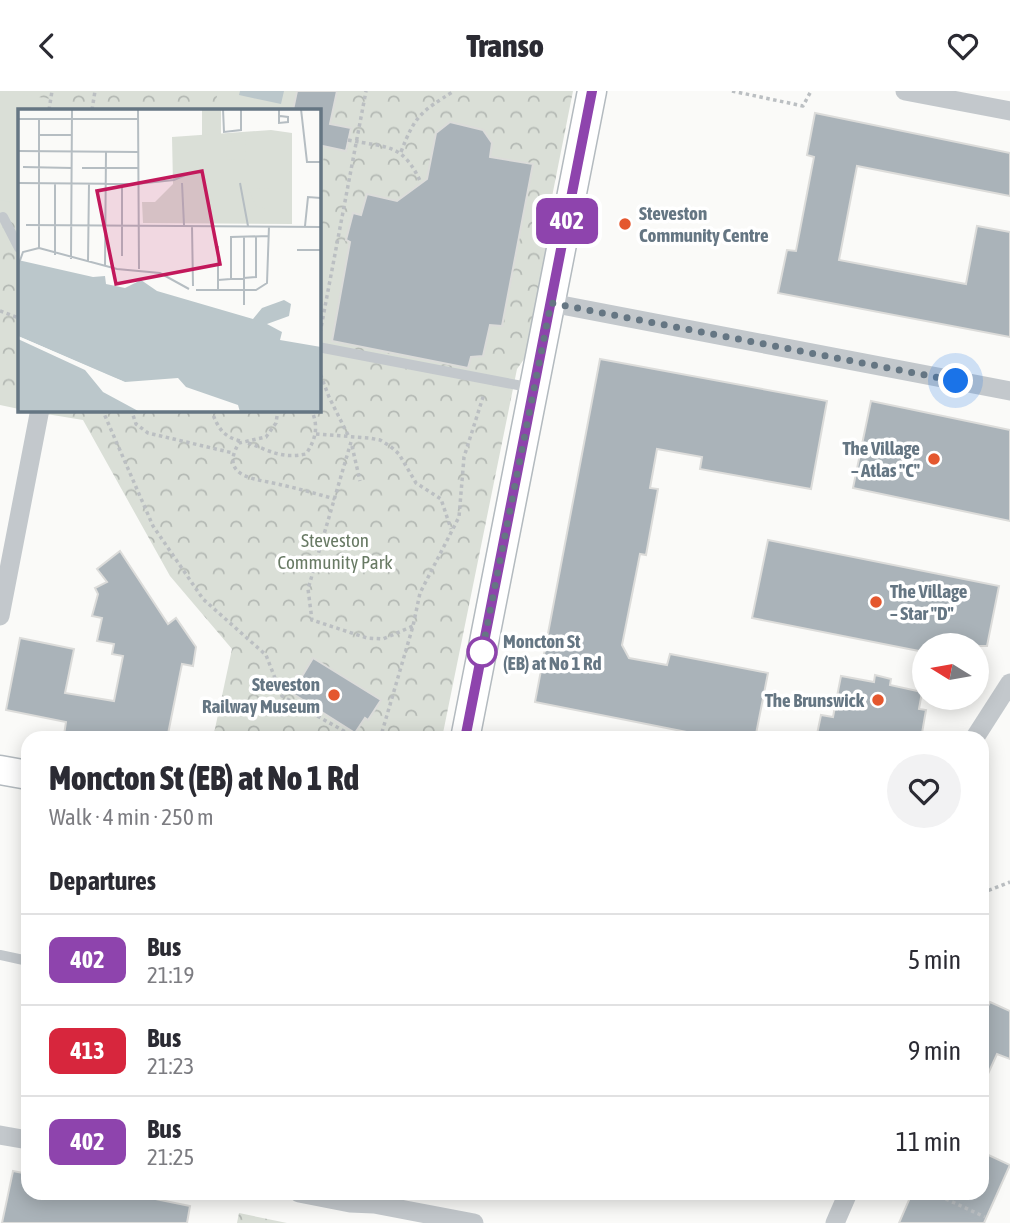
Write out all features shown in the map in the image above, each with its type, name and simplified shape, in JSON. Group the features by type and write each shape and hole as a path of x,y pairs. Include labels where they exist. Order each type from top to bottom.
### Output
{"street":[{"path":"467,731 592,91"},
{"path":"905,91 937,94 1010,111"},
{"path":"551,303 1010,391"},
{"path":"0,616 40,411"},
{"path":"979,731 1010,683"},
{"path":"0,769 21,774"},
{"path":"0,1135 21,1139"},
{"path":"335,1200 474,1223"},
{"path":"835,1223 845,1200"}],"lane":[{"path":"3,217 18,246"},
{"path":"320,347 534,389"},
{"path":"0,955 21,960"}],"path":[{"path":"49,109 52,91"},
{"path":"92,109 95,91"},
{"path":"320,330 366,91"},
{"path":"401,152 409,129 419,115 454,91"},
{"path":"732,91 803,106 811,91"},
{"path":"348,140 401,152 413,165 421,183"},
{"path":"0,311 18,318"},
{"path":"320,373 351,442 360,481"},
{"path":"382,731 414,626 421,593 459,517 464,457 488,381"},
{"path":"103,411 153,526 203,599 266,655 282,696 344,731"},
{"path":"132,411 136,424 148,433 233,453"},
{"path":"212,411 218,429 231,439 278,455 293,457 306,454 314,441 315,418 312,411"},
{"path":"278,411 276,423 266,437 239,443 233,453 234,465 242,475 251,480 335,499"},
{"path":"316,434 380,440 400,454 416,483 441,499 452,531"},
{"path":"351,442 308,589 312,621 367,638 383,639 414,626"},
{"path":"989,890 1010,882"},
{"path":"948,1200 985,1217"}],"green space":[{"name":"Steveston Community Park","path":"0,91 573,91 546,227 550,244 527,355 517,369 443,731 214,731 232,649 170,576 83,420 28,411 320,411 320,109 18,109 18,409 0,405"},
{"path":"0,91 51,99 49,109 18,109 18,204 0,200"},
{"path":"218,91 337,91 323,161 320,160 320,109 214,109"},
{"path":"320,240 351,247 335,328 320,324"},
{"path":"239,1213 287,1223 237,1223"}],"shaded area":[{"path":"240,91 284,91 281,104 239,95"}],"building":[{"path":"297,91 337,91 330,124 351,128 346,151 320,145 320,109 293,109"},
{"path":"815,113 1010,153 1010,196 857,166 839,260 966,284 977,226 1010,232 1010,337 778,293 787,250 796,251 814,157 807,155"},
{"path":"450,122 483,130 492,143 490,157 533,164 502,326 490,325 483,356 471,357 468,368 332,341 350,242 346,240 353,213 361,215 367,194 397,201 427,179 436,133"},
{"path":"600,359 827,401 811,489 700,469 702,457 657,449 650,488 658,489 646,555 640,554 622,645 629,658 667,665 670,654 768,673 757,731 682,731 535,702"},
{"name":"The Village – Atlas \"C\"","path":"871,401 1010,430 1010,521 853,488"},
{"name":"The Village – Star \"D\"","path":"768,540 999,586 989,636 989,633 912,633 912,650 752,618"},
{"path":"120,551 168,624 176,618 196,647 193,666 182,664 169,731 65,731 66,722 6,710 20,638 74,649 65,693 114,701 123,656 112,654 114,644 97,641 102,618 92,616 98,594 95,588 107,582 97,569"},
{"name":"Steveston Railway Museum","path":"313,658 381,700 368,720 365,718 356,731 352,731 287,690 297,675 301,678"},
{"name":"The Brunswick","path":"875,675 891,679 890,685 912,690 912,711 926,711 922,731 818,731 821,715 833,717 841,676 874,682"},
{"path":"990,1002 1010,1011 1010,1059 997,1054 989,1072"},
{"path":"989,1155 1010,1165 984,1223 899,1223 909,1200 989,1200"},
{"path":"13,1171 21,1173 21,1200 160,1200 190,1206 187,1223 2,1223"}],"bus line":[{"name":"402","path":"467,731 592,91"}],"place":[{"name":"Steveston Community Centre","path":"625,224"},
{"name":"The Village – Atlas \"C\"","path":"934,459"},
{"name":"The Village – Star \"D\"","path":"876,602"},
{"name":"Moncton St (EB) at No 1 Rd","path":"482,652"},
{"name":"Steveston Railway Museum","path":"334,695"},
{"name":"The Brunswick","path":"878,700"}],"route":[{"path":"482,652 480,662 551,303 956,381"}]}
